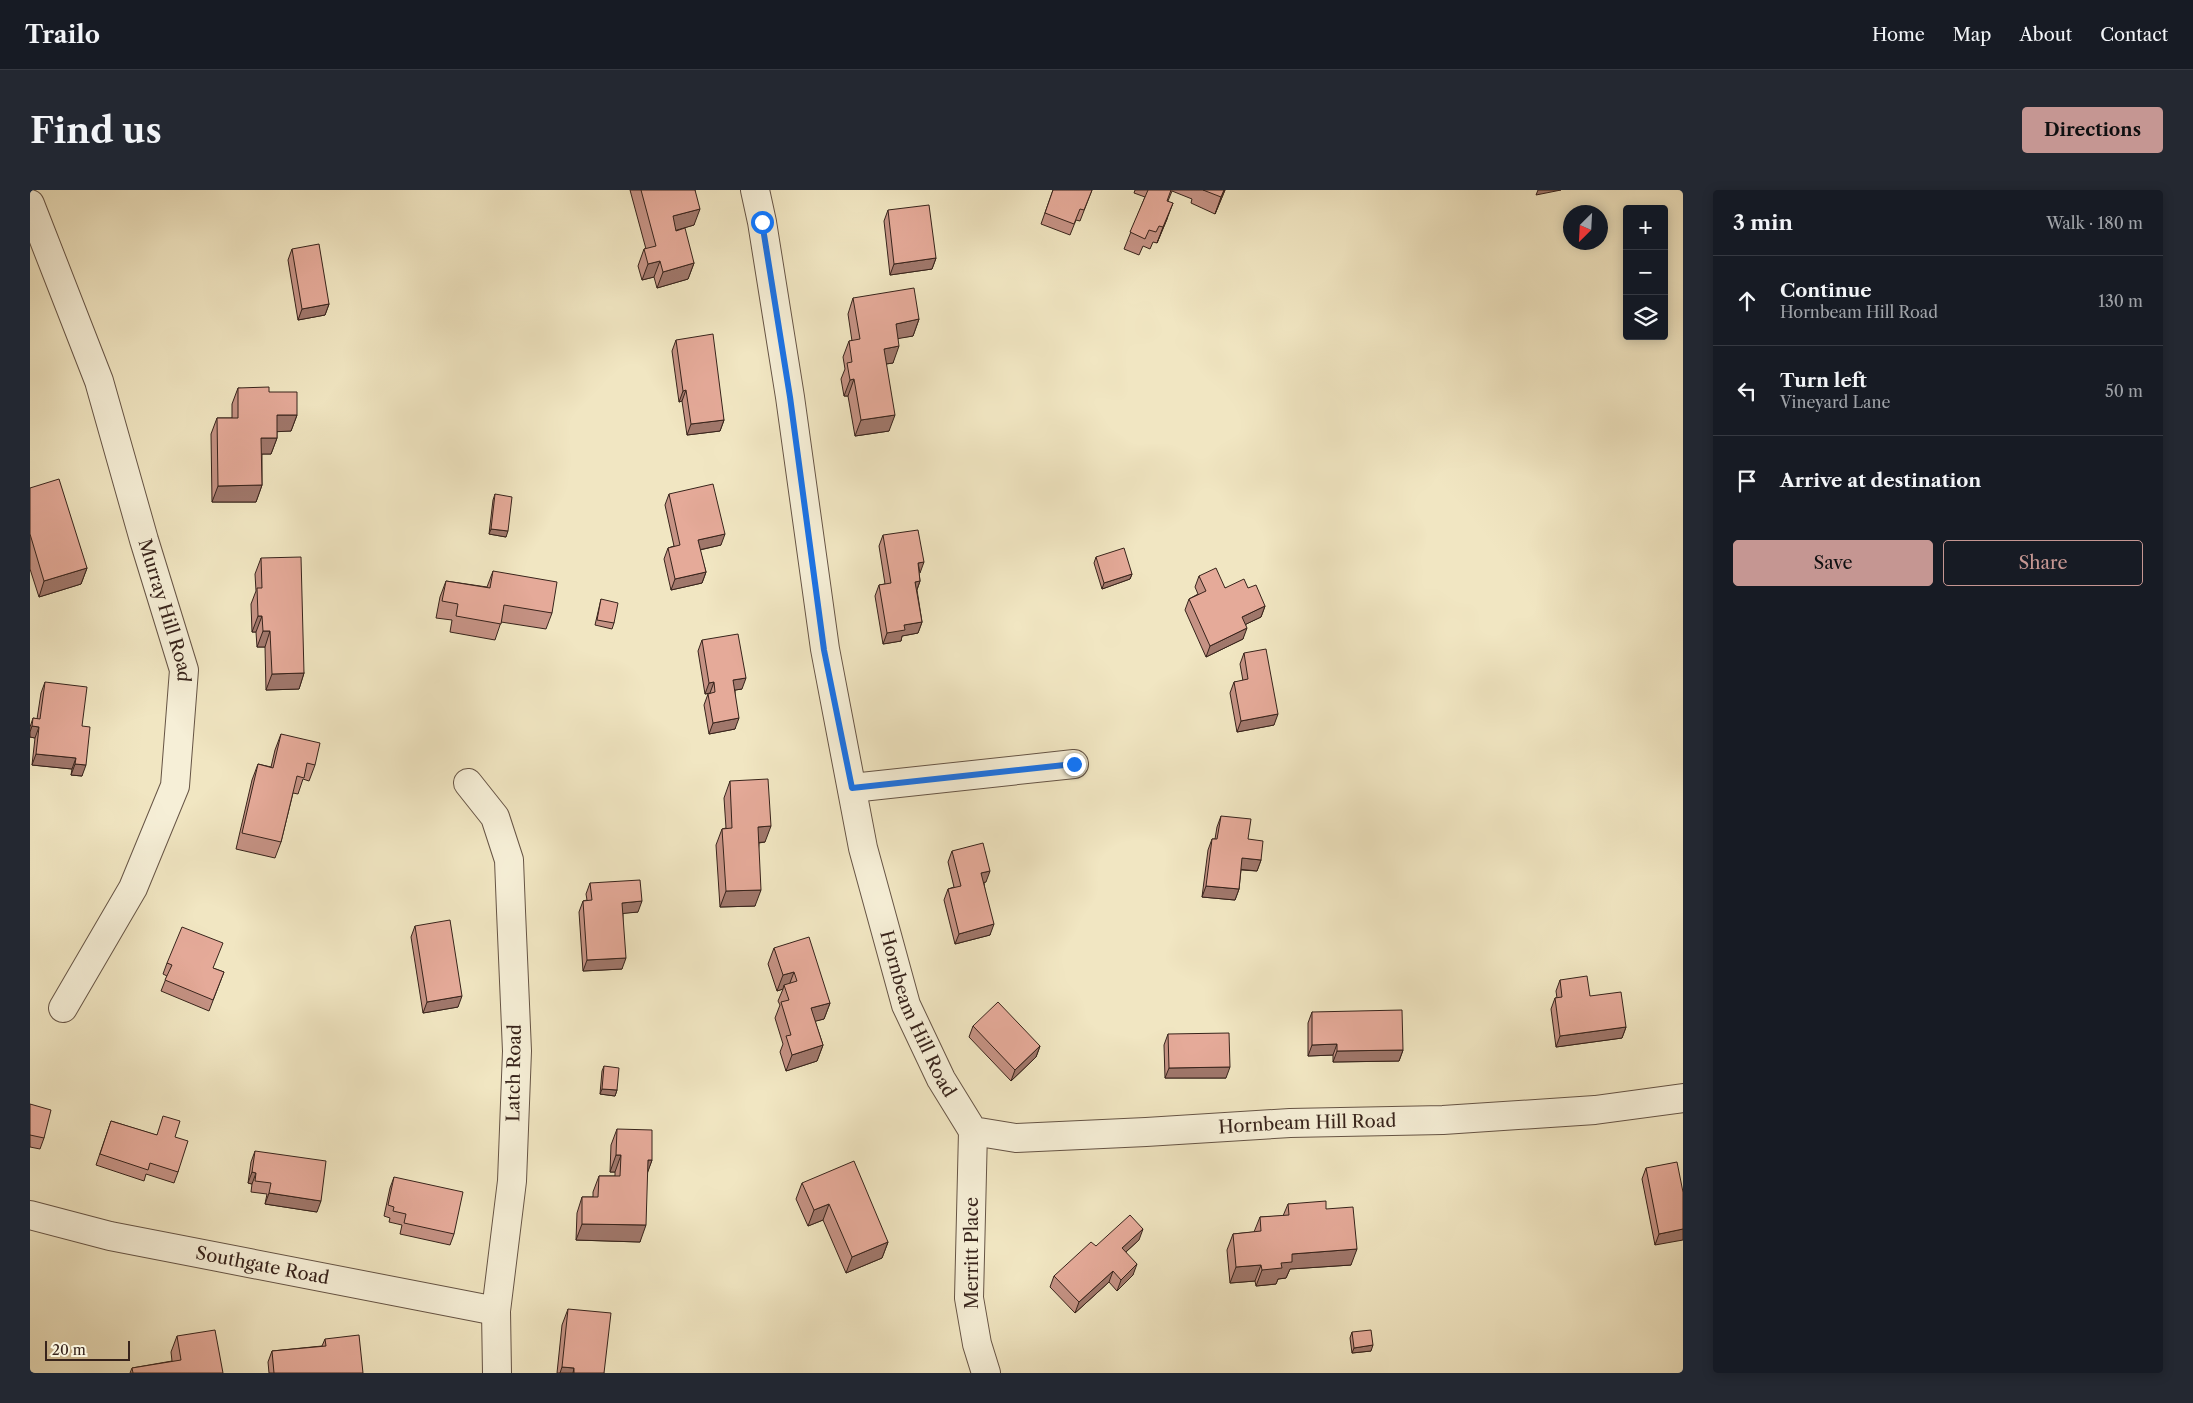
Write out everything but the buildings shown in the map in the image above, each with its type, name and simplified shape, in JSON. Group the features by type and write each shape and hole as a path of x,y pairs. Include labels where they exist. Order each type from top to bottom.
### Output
{"street":[{"name":"Hornbeam Hill Road","path":"755,190 762,222 790,397 824,650 863,848 906,1005 941,1079 973,1130 1016,1138 1290,1123 1442,1120 1595,1110 1683,1098"},
{"name":"Murray Hill Road","path":"30,204 99,381 144,540 184,670 175,786 133,888 63,1008"},
{"path":"852,788 1074,764"},
{"name":"Latch Road","path":"468,783 495,817 509,860 517,1051 512,1181 496,1311 497,1373"},
{"name":"Merritt Place","path":"973,1130 969,1298 977,1344 986,1373"},
{"name":"Southgate Road","path":"30,1215 110,1236 496,1311"}],"route":[{"path":"762,222 790,397 824,650 852,788 1074,764"}]}
